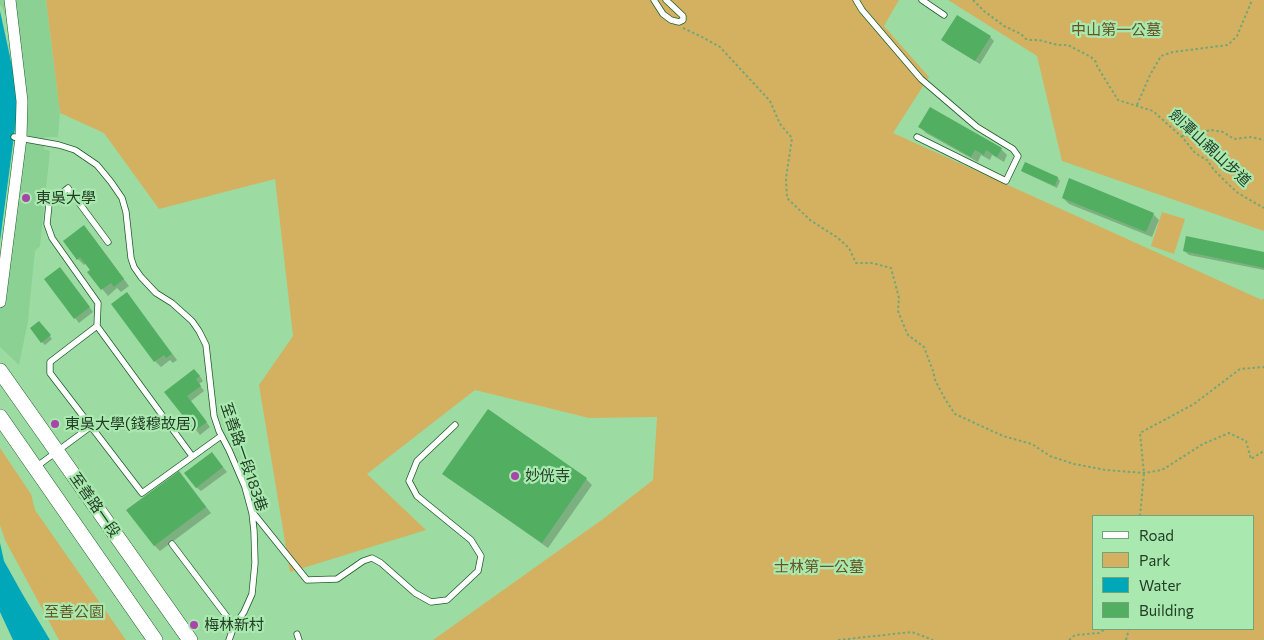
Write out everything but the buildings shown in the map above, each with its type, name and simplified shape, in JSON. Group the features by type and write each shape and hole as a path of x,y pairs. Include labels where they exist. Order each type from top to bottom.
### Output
{"main road":[{"name":"至善路一段","path":"0,371 190,640"},
{"name":"至善路一段","path":"0,417 155,640"}],"street":[{"path":"0,302 22,101 10,0"}],"lane":[{"path":"654,0 664,14 672,20 679,22 683,20 683,16 666,0"},
{"path":"856,0 862,10 920,79 977,127 1013,149 1018,156 1006,181 917,137"},
{"path":"922,0 944,15"},
{"name":"至善路一段183巷","path":"17,138 59,145 75,150 97,165 112,182 122,198 126,212 131,258 134,267 156,292 192,321 200,331 206,345 214,416 221,436 245,487 252,513 254,531 255,563 252,594 244,612 234,626 229,640"},
{"path":"108,242 68,188 49,204 47,224 52,238 98,303 97,326 192,456"},
{"path":"97,326 50,362 50,373 142,493 221,436"},
{"path":"252,513 307,580 337,579 364,561 372,558 381,563 415,593 431,602 447,600 478,571 481,556 472,540 417,496 409,480 417,461 455,425"},
{"path":"35,468 90,427"},
{"path":"172,544 234,626"}],"path":[{"name":"劍潭山親山步道","path":"973,0 1004,26 1021,34 1026,39 1068,45 1091,57 1096,62 1118,100 1153,111 1195,153 1206,160 1228,184 1264,208"},
{"path":"1136,105 1161,56 1173,52 1228,45 1237,36 1252,0"},
{"path":"679,22 681,28 720,47 770,101 780,124 792,138 786,178 788,198 810,220 838,238 849,248 856,263 872,263 892,268 899,298 898,311 904,326 908,335 924,347 935,380 956,414 1003,436 1032,444 1050,456 1074,464 1106,470 1144,473 1162,470 1203,444 1229,433 1246,441 1251,459 1264,450"},
{"path":"1181,137 1210,130 1223,132 1234,139 1251,137 1264,140"},
{"path":"1140,515 1144,473 1140,433 1194,404 1240,369 1264,367"},
{"path":"1069,640 1075,635 1099,633 1104,630"},
{"path":"838,640 912,632 933,640"}],"shaded area":[{"name":"東吳大學","path":"0,0 46,0 60,113 58,137 45,137 44,149 50,151 40,246 35,251 28,321 19,365 0,347 0,261 20,101 14,36 0,5"}],"green space":[{"name":"士林第一公墓","path":"46,0 899,0 884,26 929,77 893,133 1262,300 1264,298 1264,640 433,640 603,519 653,480 657,417 589,418 475,390 367,474 426,530 290,572 259,385 293,336 275,179 159,209 104,133 60,113"},
{"name":"中山第一公墓","path":"948,0 1264,0 1264,231 1062,161 1037,56"},
{"path":"1162,212 1185,219 1174,254 1151,246"},
{"name":"至善公園","path":"0,448 31,494 35,510 126,640 59,640 5,540 0,525"}],"water":[{"path":"0,11 19,98 0,241"},
{"path":"0,543 4,561 50,640 13,640 0,612"}],"place":[{"name":"東吳大學","path":"26,198"},
{"name":"東吳大學(錢穆故居)","path":"55,424"},
{"name":"妙侊寺","path":"515,476"},
{"name":"梅林新村","path":"194,625"}]}
